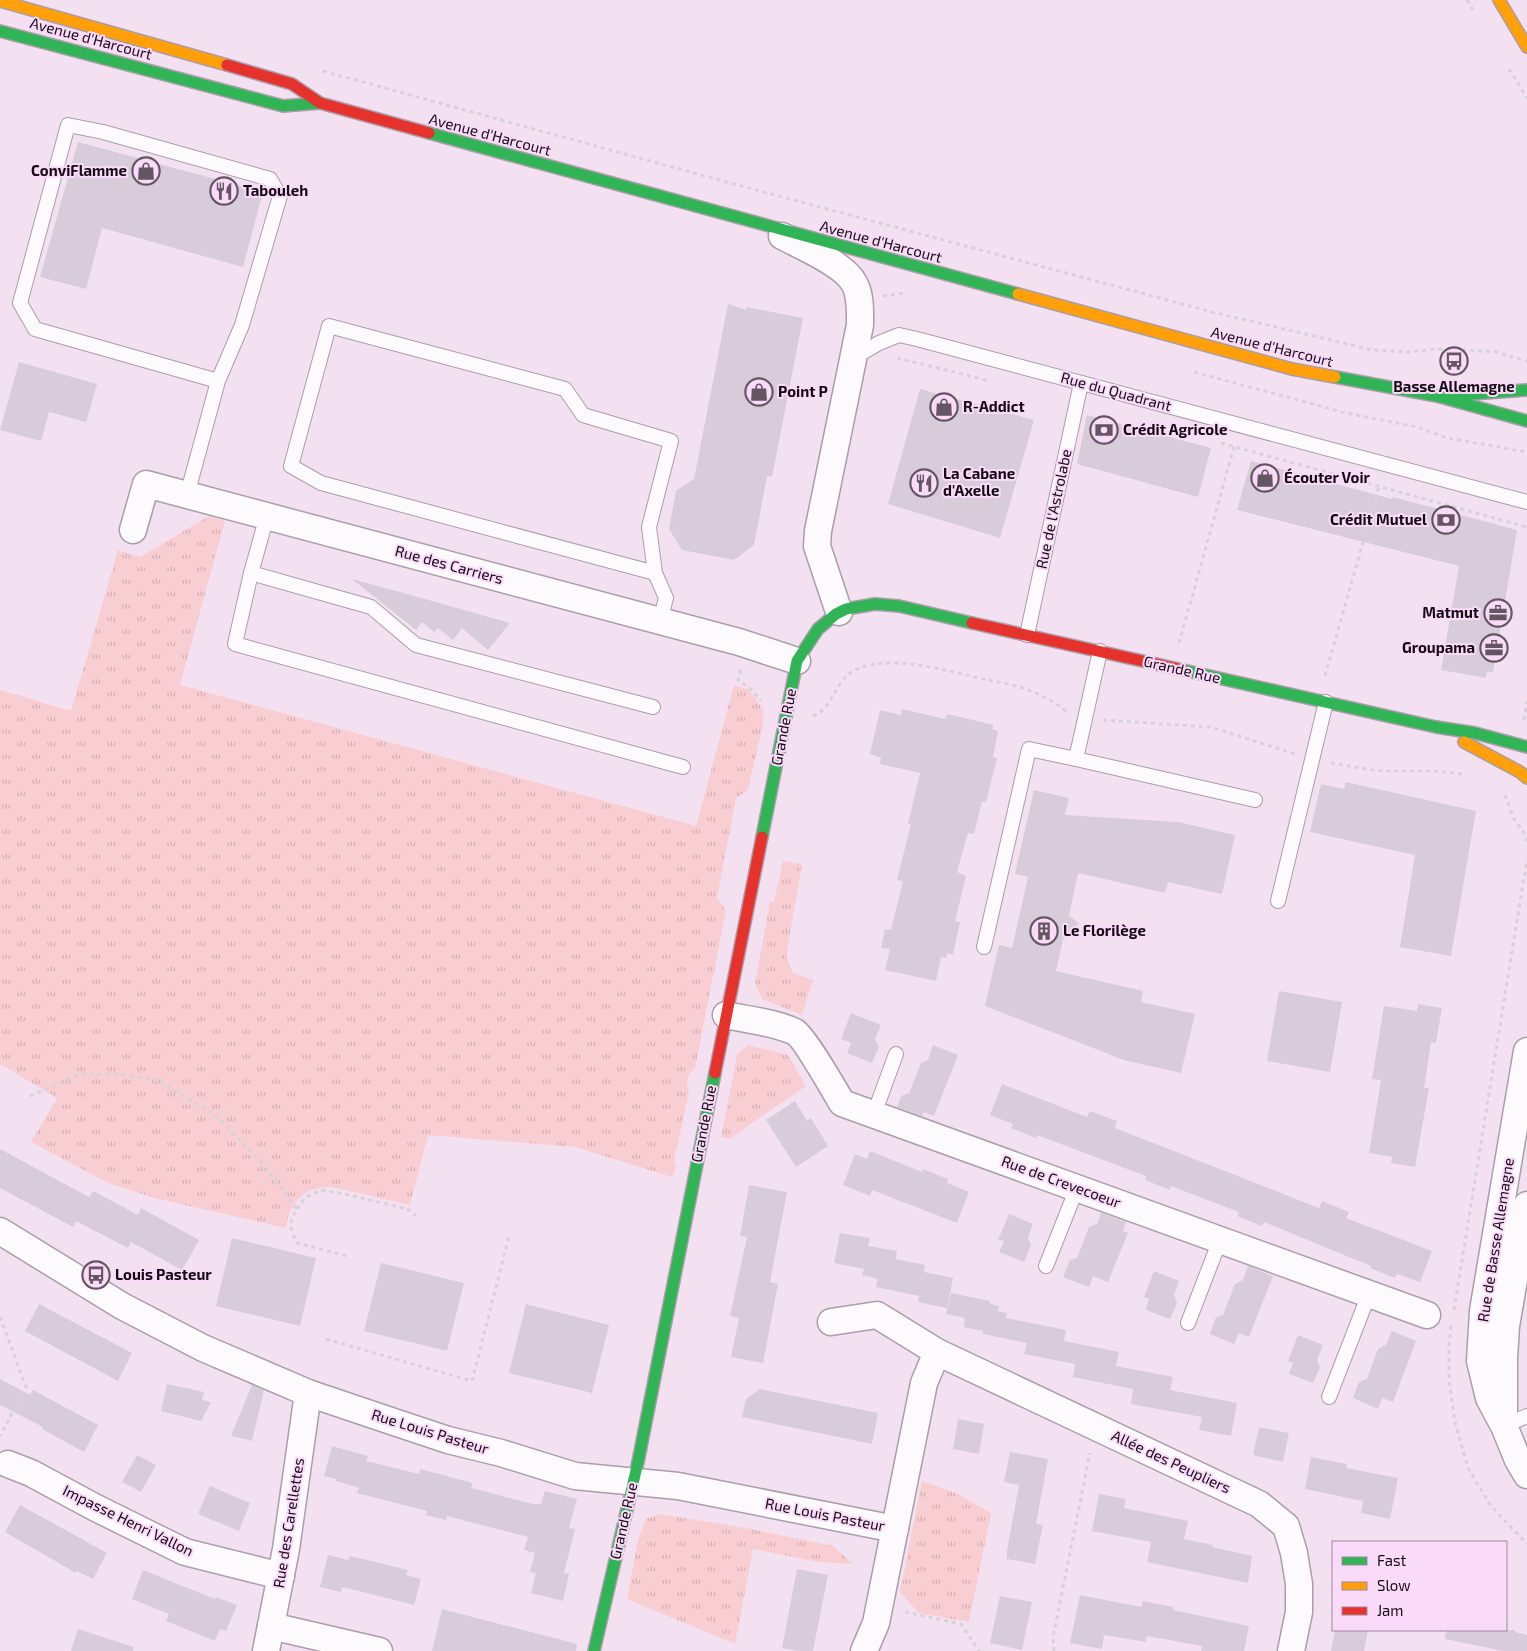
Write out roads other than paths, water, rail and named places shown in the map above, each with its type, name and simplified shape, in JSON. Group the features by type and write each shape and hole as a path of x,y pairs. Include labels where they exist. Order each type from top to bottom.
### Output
{"main road":[{"path":"1498,0 1527,47"},
{"name":"Avenue d'Harcourt","path":"0,1 292,84 320,103 763,226 1292,369 1437,396 1527,422"},
{"name":"Avenue d'Harcourt","path":"0,31 283,106 320,103"},
{"name":"Avenue d'Harcourt","path":"1437,396 1527,390"},
{"name":"Grande Rue","path":"594,1651 633,1482 797,661 808,640 822,623 839,612 856,606 874,604 899,606 1436,727 1475,733 1527,747"},
{"name":"Grande Rue","path":"1436,727 1520,772 1527,778"}],"street":[{"path":"763,226 834,263 854,282 860,302 860,325 817,546 839,612"},
{"name":"Rue des Carriers","path":"132,530 146,484 747,644 797,661"},
{"name":"Rue de Crevecoeur","path":"726,1015 776,1026 796,1033 822,1068 842,1103 1440,1318"},
{"name":"Rue de Basse Allemagne","path":"1516,1421 1489,1398 1480,1360 1480,1346 1483,1311 1527,1051"},
{"name":"Rue de Basse Allemagne","path":"1527,1205 1506,1326 1504,1358 1516,1421 1518,1460 1527,1474"},
{"name":"Rue Louis Pasteur","path":"0,1232 122,1306 204,1348 308,1394 448,1440 501,1453 575,1476 678,1486 895,1529"},
{"name":"Allée des Peupliers","path":"830,1322 877,1315 937,1352 1260,1504 1286,1526 1294,1553 1299,1584 1299,1612 1291,1651"},
{"path":"864,1651 876,1623 924,1383 937,1352"},
{"name":"Rue des Carellettes","path":"268,1639 281,1576 308,1394"},
{"name":"Impasse Henri Vallon","path":"8,1464 31,1473 185,1552 281,1576"},
{"path":"268,1639 379,1651"}],"lane":[{"path":"187,494 218,381 242,325 280,196 270,179 103,132 68,125 20,303 35,330 218,381"},
{"path":"655,573 321,482 292,466 329,326 565,389 583,415 671,441 649,527 655,573 666,598 660,621"},
{"name":"Rue du Quadrant","path":"854,358 879,342 899,335 1527,502"},
{"name":"Rue de l'Astrolabe","path":"1027,635 1081,383"},
{"path":"267,516 235,644 684,767"},
{"path":"251,574 371,607 416,646 653,707"},
{"path":"1076,759 1100,651"},
{"path":"1278,902 1326,702"},
{"path":"984,948 1030,749 1255,800"},
{"path":"874,1114 896,1054"},
{"path":"1046,1266 1077,1188"},
{"path":"1188,1324 1220,1240"},
{"path":"1329,1397 1369,1294"}],"place":[{"name":"ConviFlamme","path":"146,171"},
{"name":"Tabouleh","path":"224,191"},
{"name":"Basse Allemagne","path":"1454,361"},
{"name":"Point P","path":"759,392"},
{"name":"R-Addict","path":"944,407"},
{"name":"Crédit Agricole","path":"1104,430"},
{"name":"Écouter Voir","path":"1265,478"},
{"name":"La Cabane d'Axelle","path":"924,483"},
{"name":"Crédit Mutuel","path":"1446,520"},
{"name":"Matmut","path":"1498,613"},
{"name":"Groupama","path":"1494,648"},
{"name":"Le Florilège","path":"1044,931"},
{"name":"Louis Pasteur","path":"96,1275"}]}
